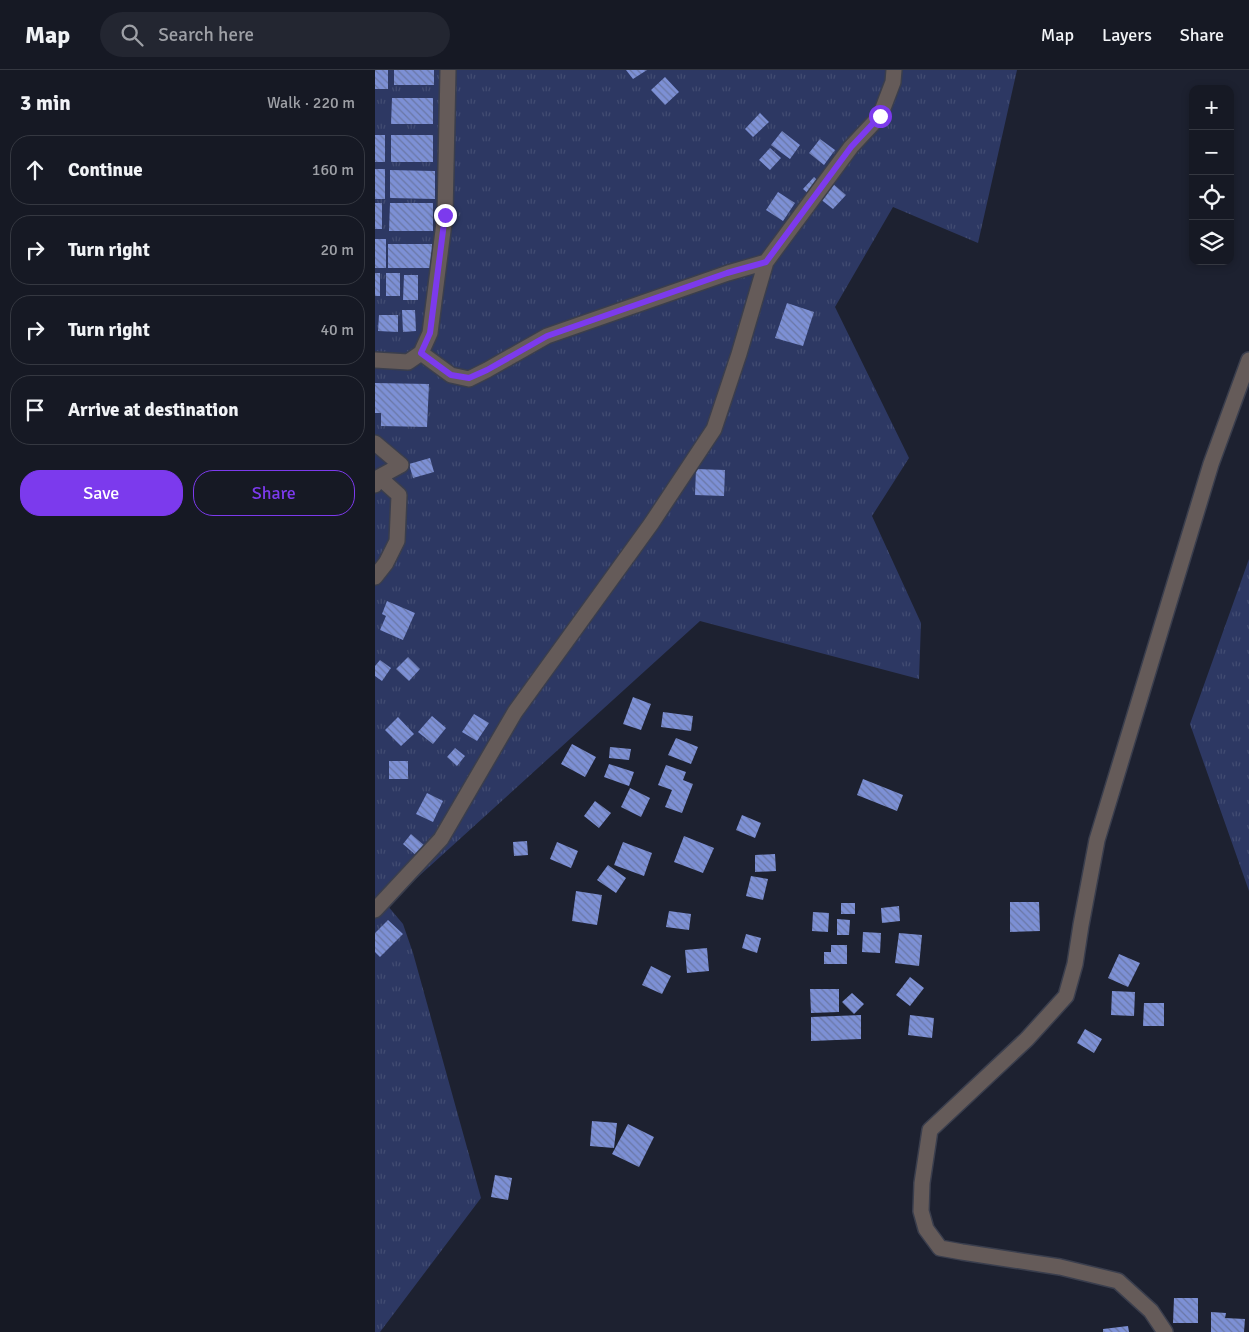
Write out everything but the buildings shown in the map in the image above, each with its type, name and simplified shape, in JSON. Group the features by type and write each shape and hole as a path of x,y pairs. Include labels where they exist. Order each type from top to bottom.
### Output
{"street":[{"path":"375,360 408,362 421,353 430,333 445,215 448,70"},
{"path":"375,910 441,839 515,712 651,524 714,429 739,354 766,262 851,147 880,116 893,82 894,70"},
{"path":"421,353 451,375 469,378 547,336 727,273 766,262"},
{"path":"1165,1332 1151,1311 1118,1282 1061,1267 940,1248 927,1229 921,1211 922,1183 930,1130 1027,1040 1066,996 1075,964 1097,840 1211,464 1249,360"},
{"path":"375,444 401,465 377,481 399,495 399,504 397,541 386,563 375,577"}],"green space":[{"path":"375,70 1017,70 978,243 893,207 835,307 909,458 872,516 921,623 919,679 700,621 387,905 403,924 413,953 481,1198 380,1332 375,1332"},
{"path":"1249,559 1249,891 1190,724"}],"route":[{"path":"445,215 430,333 421,353 451,375 469,378 547,336 727,273 766,262 851,147 880,116"}]}
